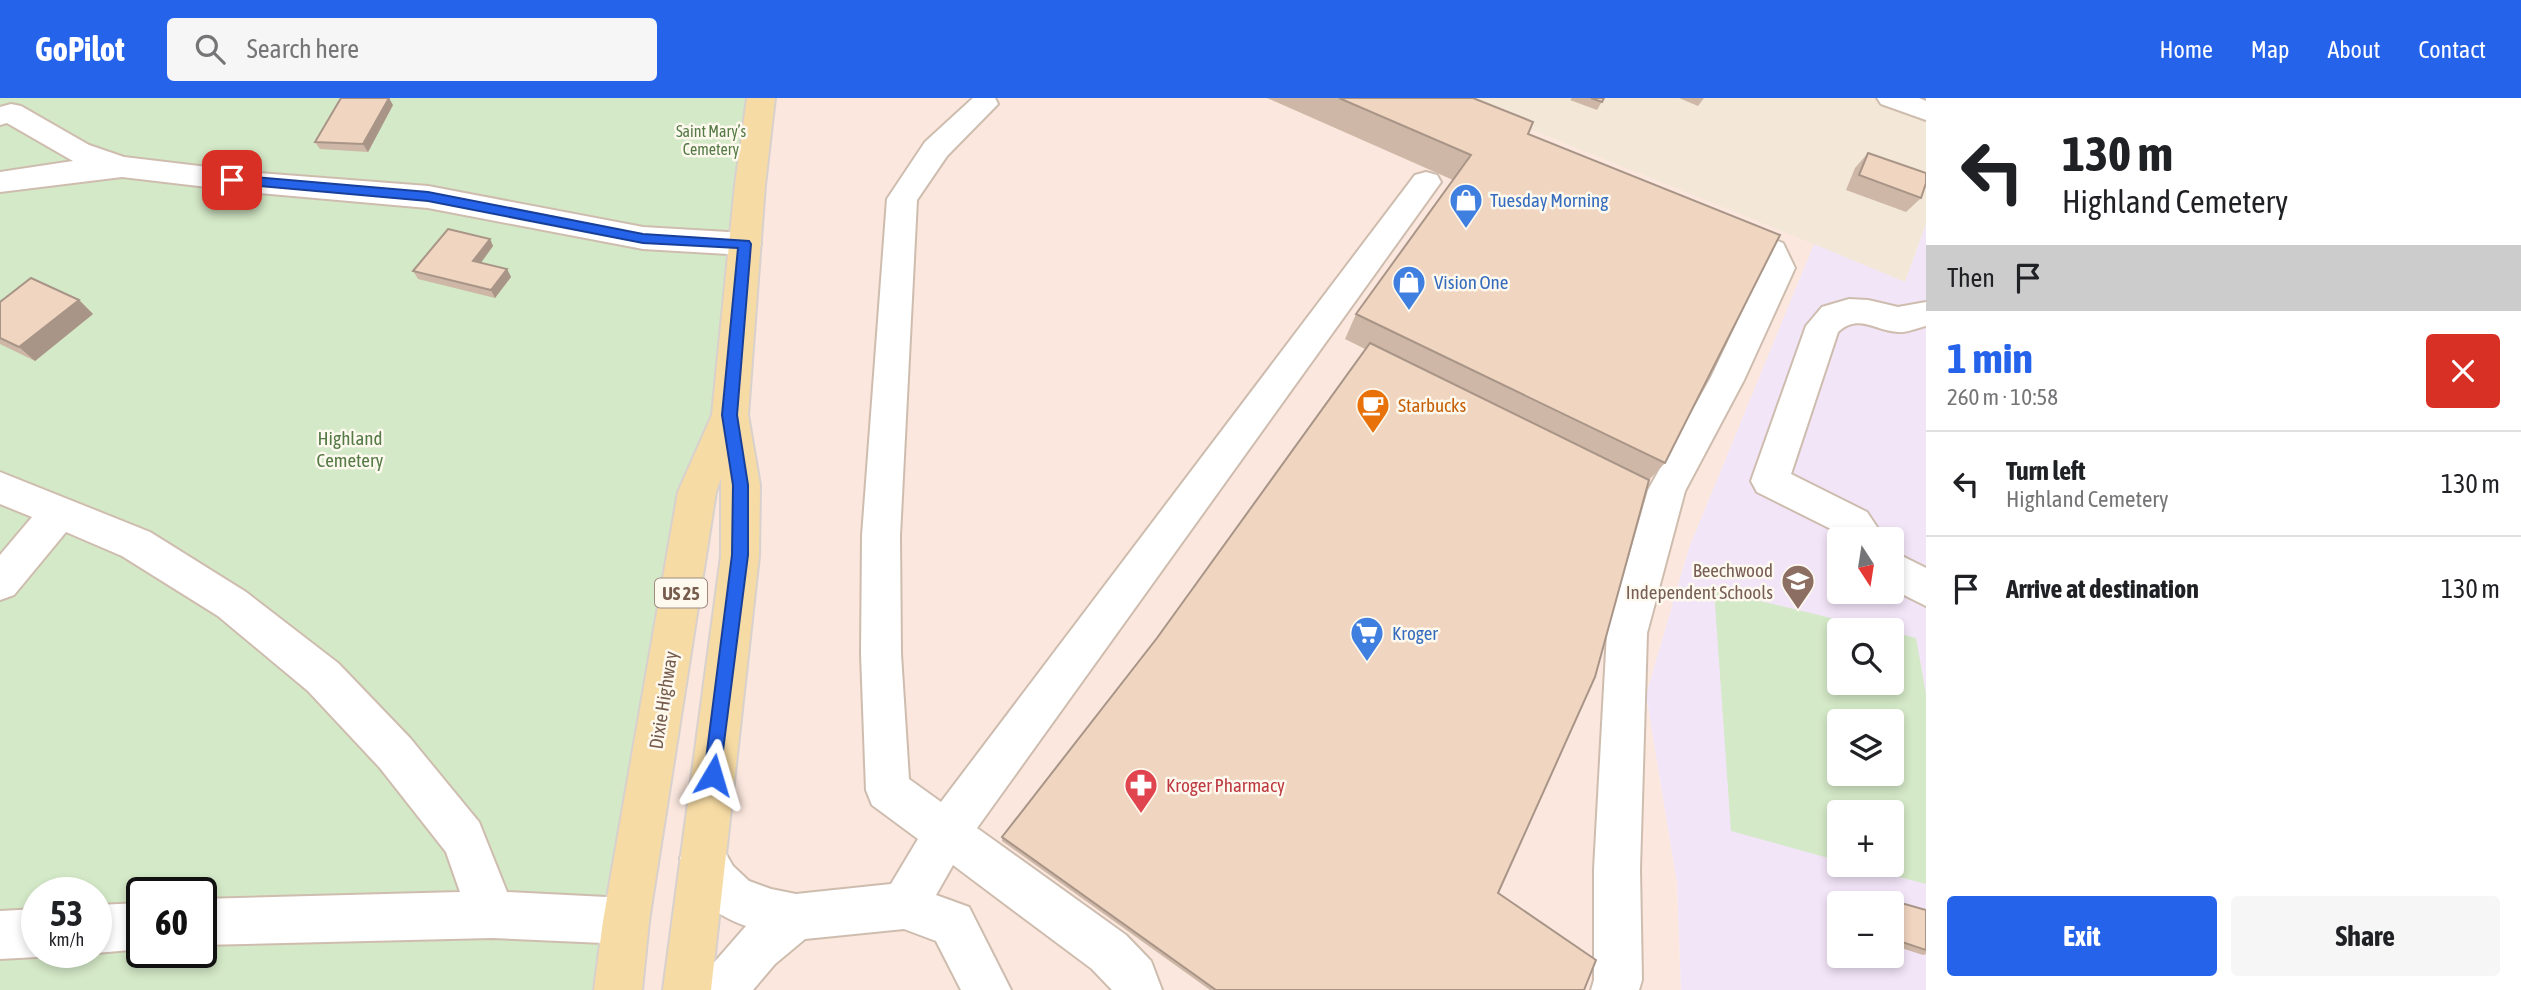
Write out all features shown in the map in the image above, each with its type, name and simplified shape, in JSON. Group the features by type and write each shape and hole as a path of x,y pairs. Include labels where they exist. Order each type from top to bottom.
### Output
{"main road":[{"name":"Dixie Highway","path":"687,990 740,555 741,485 730,415 761,98"},
{"name":"Dixie Highway","path":"618,990 626,921 697,492 730,415"}],"street":[{"path":"1891,98 1926,111"},
{"path":"984,104 936,149 902,199 881,536 881,654 888,790 1109,953 1134,978 1138,990"},
{"path":"9,108 78,152 122,167 260,183 428,197 643,238 745,244"},
{"path":"0,193 15,180 122,167"},
{"path":"904,906 947,832 1174,519 1426,182"},
{"path":"1615,990 1618,980 1617,869 1627,633 1667,490 1727,380 1779,268 1772,251 1697,219"},
{"path":"1853,527 1770,481 1774,468 1823,326 1834,316 1849,311 1868,312 1898,320 1926,314"},
{"path":"0,487 135,544 232,604 323,677 396,753 463,838 492,915"},
{"path":"0,583 61,511"},
{"path":"1904,575 1926,589"},
{"path":"703,858 717,882 734,899 771,912 796,917 904,906 951,924 987,990"},
{"path":"217,922 492,915 626,921"},
{"path":"722,990 758,947 796,917"},
{"path":"0,935 21,934"}],"shaded area":[{"path":"761,98 1453,98 1814,244 1689,548 1646,695 1677,883 1681,990 618,990"},
{"path":"1453,98 1926,98 1926,224 1905,282"},
{"name":"Beechwood Independent Schools","path":"1926,224 1926,990 1681,990 1677,883 1646,695 1689,548 1814,244 1905,282"}],"green space":[{"name":"Highland Cemetery","path":"0,98 761,98 750,185 618,990 0,990"},
{"path":"1714,590 1831,618 1827,618 1827,695 1904,695 1904,635 1916,638 1926,694 1926,884 1899,877 1904,877 1904,800 1827,800 1827,858 1731,831"}],"building":[{"path":"341,98 389,98 363,144 315,142"},
{"path":"1339,98 1473,98 1533,122 1528,134 1780,235 1665,463 1356,314 1471,155"},
{"path":"1868,153 1926,173 1921,198 1859,175"},
{"path":"448,229 490,239 473,261 507,269 491,290 413,271"},
{"path":"31,278 79,300 19,347 0,338 0,302"},
{"name":"Kroger","path":"1370,343 1649,480 1595,677 1498,893 1596,960 1584,990 1216,990 1002,837 1157,638"},
{"path":"1904,904 1926,910 1926,950 1904,943"}],"place":[{"name":"Tuesday Morning","path":"1466,230"},
{"name":"Vision One","path":"1409,312"},
{"name":"Starbucks","path":"1373,435"},
{"name":"Beechwood Independent Schools","path":"1798,611"},
{"name":"Kroger","path":"1367,663"},
{"name":"Kroger Pharmacy","path":"1141,815"}],"route":[{"path":"232,180 428,197 643,238 745,244 730,415 741,485 740,555 713,775"}],"park label":[{"name":"Saint Mary’s Cemetery","path":"711,140"}]}
